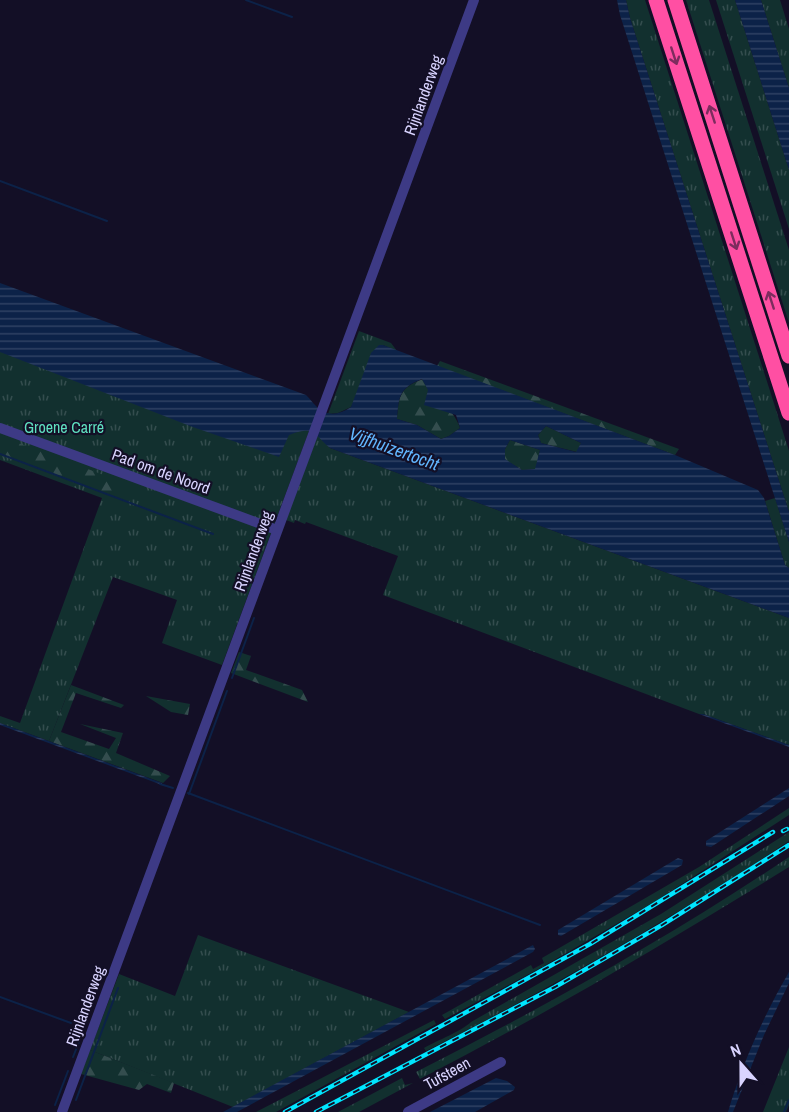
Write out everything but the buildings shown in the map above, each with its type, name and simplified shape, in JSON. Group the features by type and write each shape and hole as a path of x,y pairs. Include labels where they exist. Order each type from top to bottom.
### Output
{"highway":[{"path":"656,0 789,413"},
{"path":"675,0 789,356"}],"street":[{"name":"Rijnlanderweg","path":"62,1112 474,0"},
{"name":"Pad om de Noord","path":"0,428 277,530"},
{"name":"Tufsteen","path":"408,1112 501,1062"}],"green space":[{"path":"626,0 645,0 770,391 789,451 789,512 630,18"},
{"path":"686,0 709,0 789,250 789,323"},
{"path":"716,0 735,0 789,170 789,229"},
{"path":"761,0 780,0 789,29 789,88"},
{"path":"359,331 391,343 397,351 383,345 351,407 338,413 328,414"},
{"name":"Groene Carré","path":"0,350 290,434 301,429 309,431 222,665 162,643 177,600 113,577 49,741 0,723 0,716 20,723 102,498 0,460"},
{"path":"440,361 679,449 675,455 437,366"},
{"path":"423,379 457,420 460,428 449,436 441,439 417,425 397,419 402,394 409,386"},
{"path":"546,426 581,443 577,452 541,443 538,435"},
{"path":"318,434 330,448 789,618 789,745 699,714 383,595 398,556 306,522 305,524 295,520 294,523 286,520"},
{"path":"0,436 125,483 116,498 0,455"},
{"path":"510,440 540,450 536,469 522,470 504,459 505,449"},
{"path":"775,498 789,542 789,568 785,565 765,501"},
{"path":"239,652 251,656 246,670 302,690 308,702 231,673"},
{"path":"71,685 124,705 121,708 76,693 61,732 109,749 116,738 80,724 123,733 116,753 170,776 163,783 49,741"},
{"path":"146,696 190,704 188,715 171,712"},
{"path":"789,808 789,815 654,902 544,966 445,1019 442,1015 531,965 533,969 544,963 542,958 699,867"},
{"path":"789,832 789,841 656,925 519,1002 426,1051 424,1048 462,1029 661,914"},
{"path":"789,857 789,867 698,923 560,1003 420,1079 416,1072 606,970 699,915"},
{"path":"198,935 409,1012 233,1107 90,1050 119,974 175,996"},
{"path":"434,1020 436,1024 276,1112 256,1112"},
{"path":"789,1047 789,1105 786,1112 763,1112"},
{"path":"90,1050 174,1083 171,1093 147,1084 139,1090 81,1074"},
{"path":"402,1078 405,1085 413,1083 359,1112 338,1112"}],"water":[{"path":"617,0 626,0 789,512 789,542 620,15"},
{"path":"735,0 761,0 789,88 789,170"},
{"name":"Vijfhuizertocht","path":"0,283 306,395 320,410 329,413 342,412 351,407 371,353 379,345 383,345 675,455 758,490 764,498 785,565 789,568 789,618 330,448 317,435 309,431 289,435 279,457 190,426 0,352","holes":["422,379 428,390 424,405 456,415 460,428 449,436 441,439 417,425 397,419 402,394 414,382","546,426 581,443 576,452 541,443 538,435","510,440 540,450 535,469 522,470 505,459 505,449"]},
{"path":"699,714 789,745 789,747"},
{"path":"0,723 162,783 162,785 0,725"},
{"path":"789,788 789,796 711,847 706,846 706,841"},
{"path":"678,858 683,860 682,865 561,936 558,935 558,930"},
{"path":"533,945 535,949 533,952 237,1112 223,1112"},
{"path":"789,972 789,983 764,1035 733,1112 728,1112 754,1040"},
{"path":"496,1078 507,1081 515,1087 514,1090 475,1112 430,1112"}],"waterway":[{"path":"246,0 292,17"},
{"path":"0,181 107,221"},
{"path":"0,454 213,534"},
{"path":"232,678 254,618"},
{"path":"189,794 227,691"},
{"path":"160,784 173,788"},
{"path":"188,793 540,925"},
{"path":"76,1100 118,988"},
{"path":"0,997 71,1023"},
{"path":"73,1057 79,1042"},
{"path":"55,1105 68,1071"},
{"path":"784,1112 789,1100"}],"railway":[{"path":"783,831 787,829"},
{"path":"285,1112 590,944 773,832"},
{"path":"316,1112 555,987 662,925 789,845"}]}
